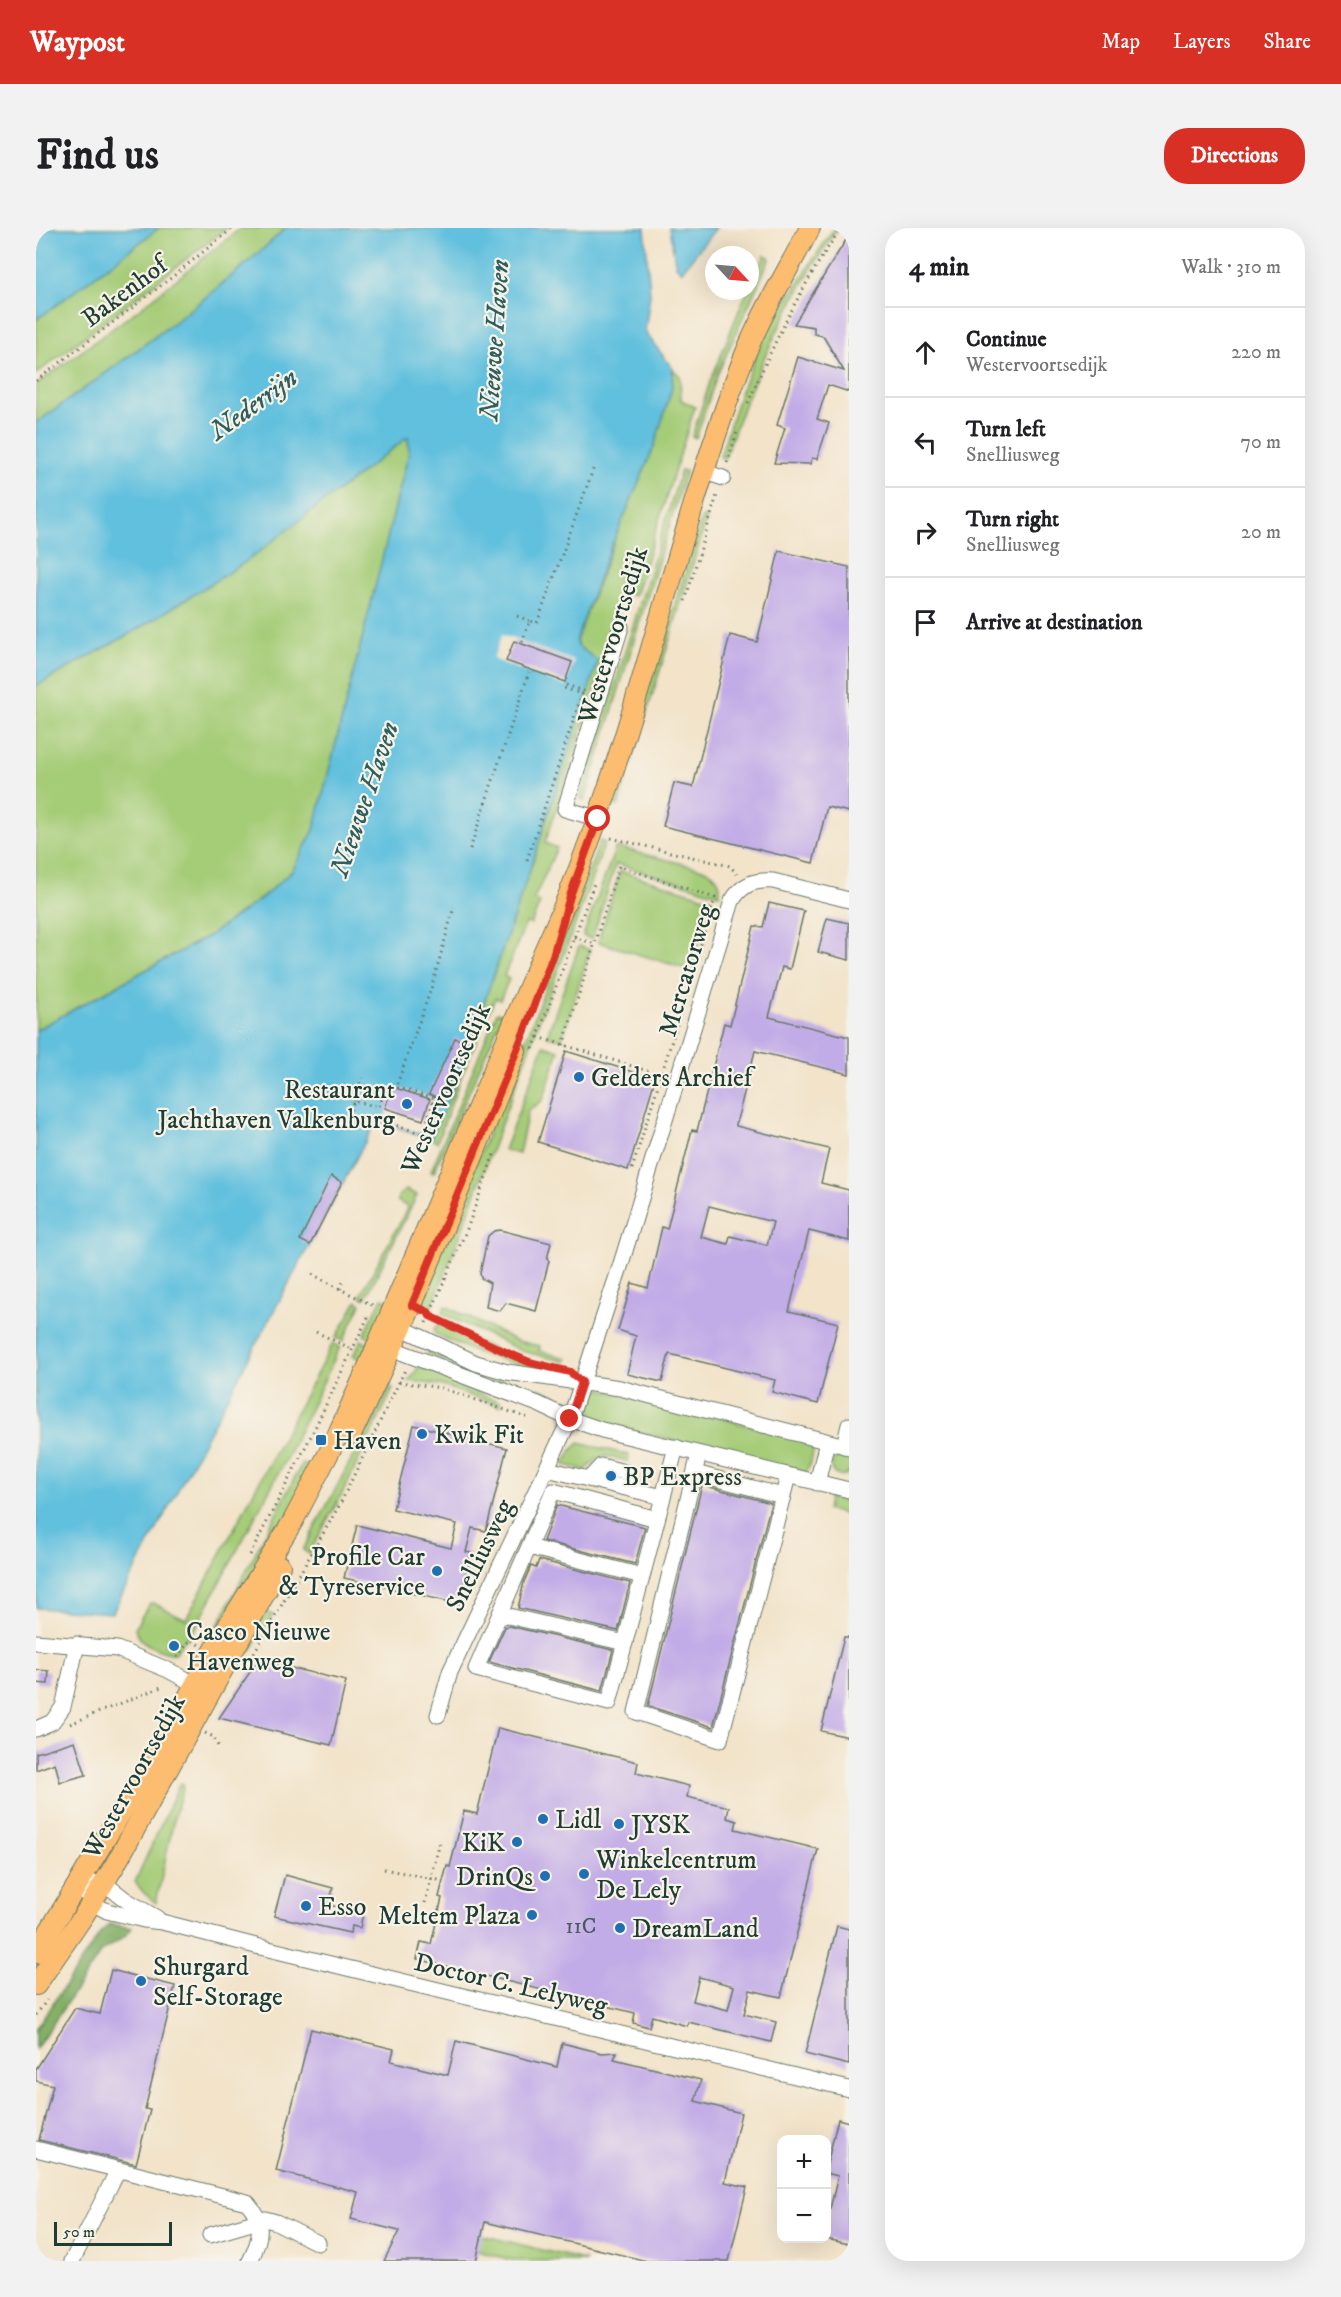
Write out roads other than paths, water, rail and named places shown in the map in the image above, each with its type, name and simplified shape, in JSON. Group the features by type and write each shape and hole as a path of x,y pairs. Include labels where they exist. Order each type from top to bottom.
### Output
{"main road":[{"name":"Westervoortsedijk","path":"36,1985 104,1883 197,1685 228,1626 293,1521 375,1371 387,1341 396,1299 545,949 570,896 714,475 746,354 810,228"},
{"name":"Westervoortsedijk","path":"796,254 816,228"},
{"name":"Westervoortsedijk","path":"387,1341 402,1328 396,1299"},
{"name":"Westervoortsedijk","path":"36,1953 197,1685"}],"street":[{"path":"598,819 566,809 621,627"},
{"name":"Mercatorweg","path":"582,1382 620,1267 732,901 745,885 761,880 849,900"},
{"path":"402,1328 476,1363 507,1372 620,1388 846,1447 849,1425"},
{"path":"387,1341 570,1419 602,1430 849,1491"},
{"name":"Snelliusweg","path":"438,1715 450,1672 570,1419 582,1382"},
{"path":"817,1483 827,1442"},
{"path":"657,1519 553,1491 476,1669 609,1703 676,1447"},
{"path":"699,1454 636,1712 720,1740 788,1476"},
{"path":"547,1469 663,1497"},
{"path":"695,1473 783,1496"},
{"path":"529,1547 642,1576"},
{"path":"500,1614 625,1643"},
{"path":"36,1642 117,1649 197,1685"},
{"path":"36,1729 52,1722 63,1707 77,1644"},
{"path":"80,1882 104,1883"},
{"path":"80,1882 92,1903"},
{"name":"Doctor C. Lelyweg","path":"104,1883 126,1900 162,1922"},
{"name":"Doctor C. Lelyweg","path":"92,1903 106,1911 162,1922 849,2089"},
{"path":"36,2149 247,2202 259,2219 261,2228 260,2242 250,2261"},
{"path":"72,2261 118,2170"},
{"path":"210,2235 259,2219 276,2222 318,2243"}],"water":[{"path":"36,228 159,228 36,320"},
{"path":"286,228 645,228 650,295 645,332 673,369 672,388 654,447 604,563 576,641 578,646 598,661 534,858 459,1075 431,1139 377,1120 112,1613 36,1608 36,1030 210,935 263,897 292,871 314,830 409,452 408,437 247,561 140,628 36,686 36,423 196,305"},
{"path":"669,228 716,228 682,271 676,266"}],"place":[{"name":"Gelders Archief","path":"579,1077"},
{"name":"Restaurant Jachthaven Valkenburg","path":"407,1104"},
{"name":"Kwik Fit","path":"422,1434"},
{"name":"Haven","path":"321,1440"},
{"name":"BP Express","path":"611,1476"},
{"name":"Profile Car & Tyreservice","path":"437,1571"},
{"name":"Casco Nieuwe Havenweg","path":"174,1646"},
{"name":"Lidl","path":"543,1819"},
{"name":"JYSK","path":"619,1824"},
{"name":"KiK","path":"517,1842"},
{"name":"Winkelcentrum De Lely","path":"584,1874"},
{"name":"DrinQs","path":"545,1876"},
{"name":"Esso","path":"306,1906"},
{"name":"Meltem Plaza","path":"532,1915"},
{"name":"DreamLand","path":"620,1928"},
{"name":"Shurgard Self-Storage","path":"141,1981"}],"water label":[{"name":"Nieuwe Haven","path":"494,340"},
{"name":"Nederrijn","path":"253,404"},
{"name":"Nieuwe Haven","path":"364,799"}]}
